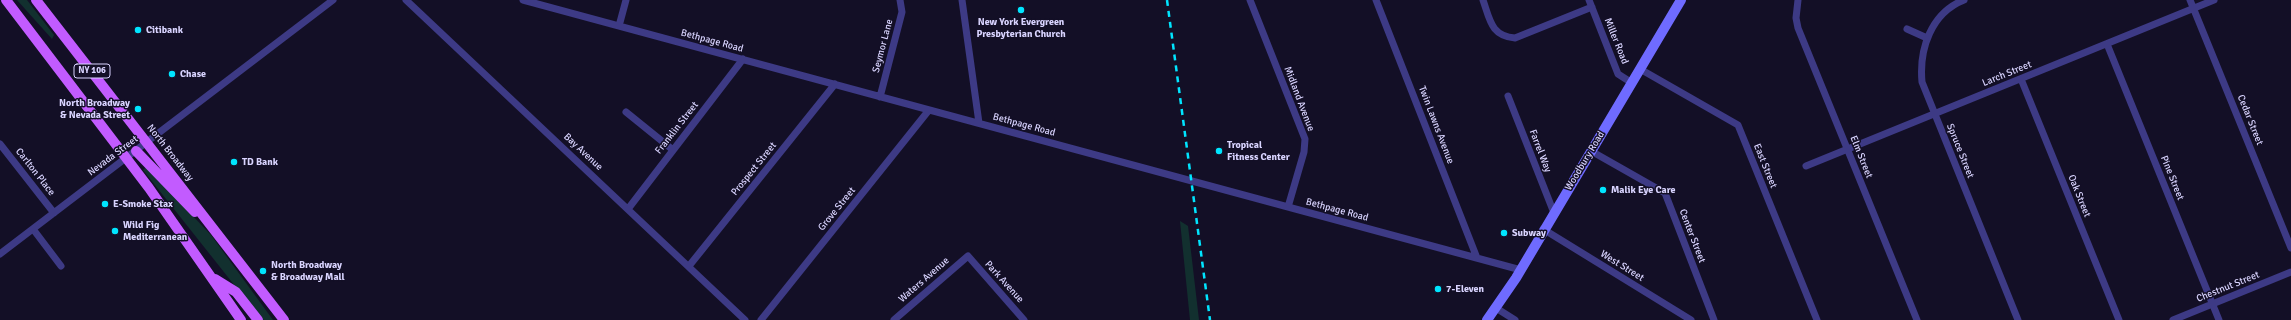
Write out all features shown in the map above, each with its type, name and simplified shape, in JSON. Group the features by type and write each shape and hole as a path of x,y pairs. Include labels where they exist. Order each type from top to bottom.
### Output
{"main road":[{"name":"NY 106","path":"6,0 125,159 149,188 241,320"},
{"name":"North Broadway","path":"36,0 284,320"},
{"name":"Woodbury Road","path":"1487,320 1521,270 1543,229 1681,0"},
{"path":"136,151 182,201 217,233"},
{"path":"210,276 236,292 258,320"}],"street":[{"name":"Nevada Street","path":"0,254 333,0"},
{"name":"Bay Avenue","path":"406,0 745,320"},
{"name":"Bethpage Road","path":"522,0 1521,270"},
{"path":"619,26 626,0"},
{"name":"Seymor Lane","path":"880,97 902,12 900,0"},
{"path":"962,0 979,123"},
{"name":"Midland Avenue","path":"1250,0 1305,139 1304,152 1288,207"},
{"name":"Twin Lawns Avenue","path":"1376,0 1477,258"},
{"path":"1483,0 1497,33 1504,37 1515,38 1592,8"},
{"name":"Miller Road","path":"1588,0 1618,74 1632,83"},
{"name":"Elm Street","path":"1798,0 1796,18 1798,28 1917,320"},
{"name":"Spruce Street","path":"1964,0 1949,9 1938,19 1927,38 1922,57 1921,73 1926,95 2018,320"},
{"name":"Cedar Street","path":"2190,0 2291,248"},
{"name":"Larch Street","path":"1806,166 2214,0"},
{"path":"1907,29 1927,38"},
{"name":"Pine Street","path":"2107,44 2219,320"},
{"name":"Franklin Street","path":"628,209 743,59"},
{"name":"East Street","path":"1640,69 1738,125 1816,320"},
{"name":"Oak Street","path":"2021,79 2118,320"},
{"name":"Prospect Street","path":"689,266 834,84"},
{"name":"Farrel Way","path":"1508,96 1554,213"},
{"name":"Grove Street","path":"761,320 929,110"},
{"path":"626,112 673,150"},
{"name":"Carlton Place","path":"0,144 54,213"},
{"name":"Center Street","path":"1591,151 1665,193 1714,320"},
{"path":"33,229 61,266"},
{"name":"West Street","path":"1543,229 1691,320"},
{"name":"Waters Avenue","path":"894,320 968,256"},
{"name":"Park Avenue","path":"968,256 1024,320"},
{"name":"Chestnut Street","path":"2173,320 2291,272"},
{"path":"1496,308 1515,320"}],"green space":[{"path":"17,0 27,0 54,35 52,39"},
{"path":"146,167 211,235 273,320 262,320 143,170"},
{"path":"1180,221 1188,226 1199,320 1190,320"}],"railway":[{"path":"1167,0 1210,320"}],"place":[{"name":"New York Evergreen Presbyterian Church","path":"1021,10"},
{"name":"Citibank","path":"138,30"},
{"name":"Chase","path":"172,74"},
{"name":"North Broadway & Nevada Street","path":"138,109"},
{"name":"Tropical Fitness Center","path":"1219,151"},
{"name":"TD Bank","path":"234,162"},
{"name":"Malik Eye Care","path":"1603,190"},
{"name":"E-Smoke Stax","path":"105,204"},
{"name":"Wild Fig Mediterranean","path":"115,231"},
{"name":"Subway","path":"1504,233"},
{"name":"North Broadway & Broadway Mall","path":"263,271"},
{"name":"7-Eleven","path":"1438,289"}]}
